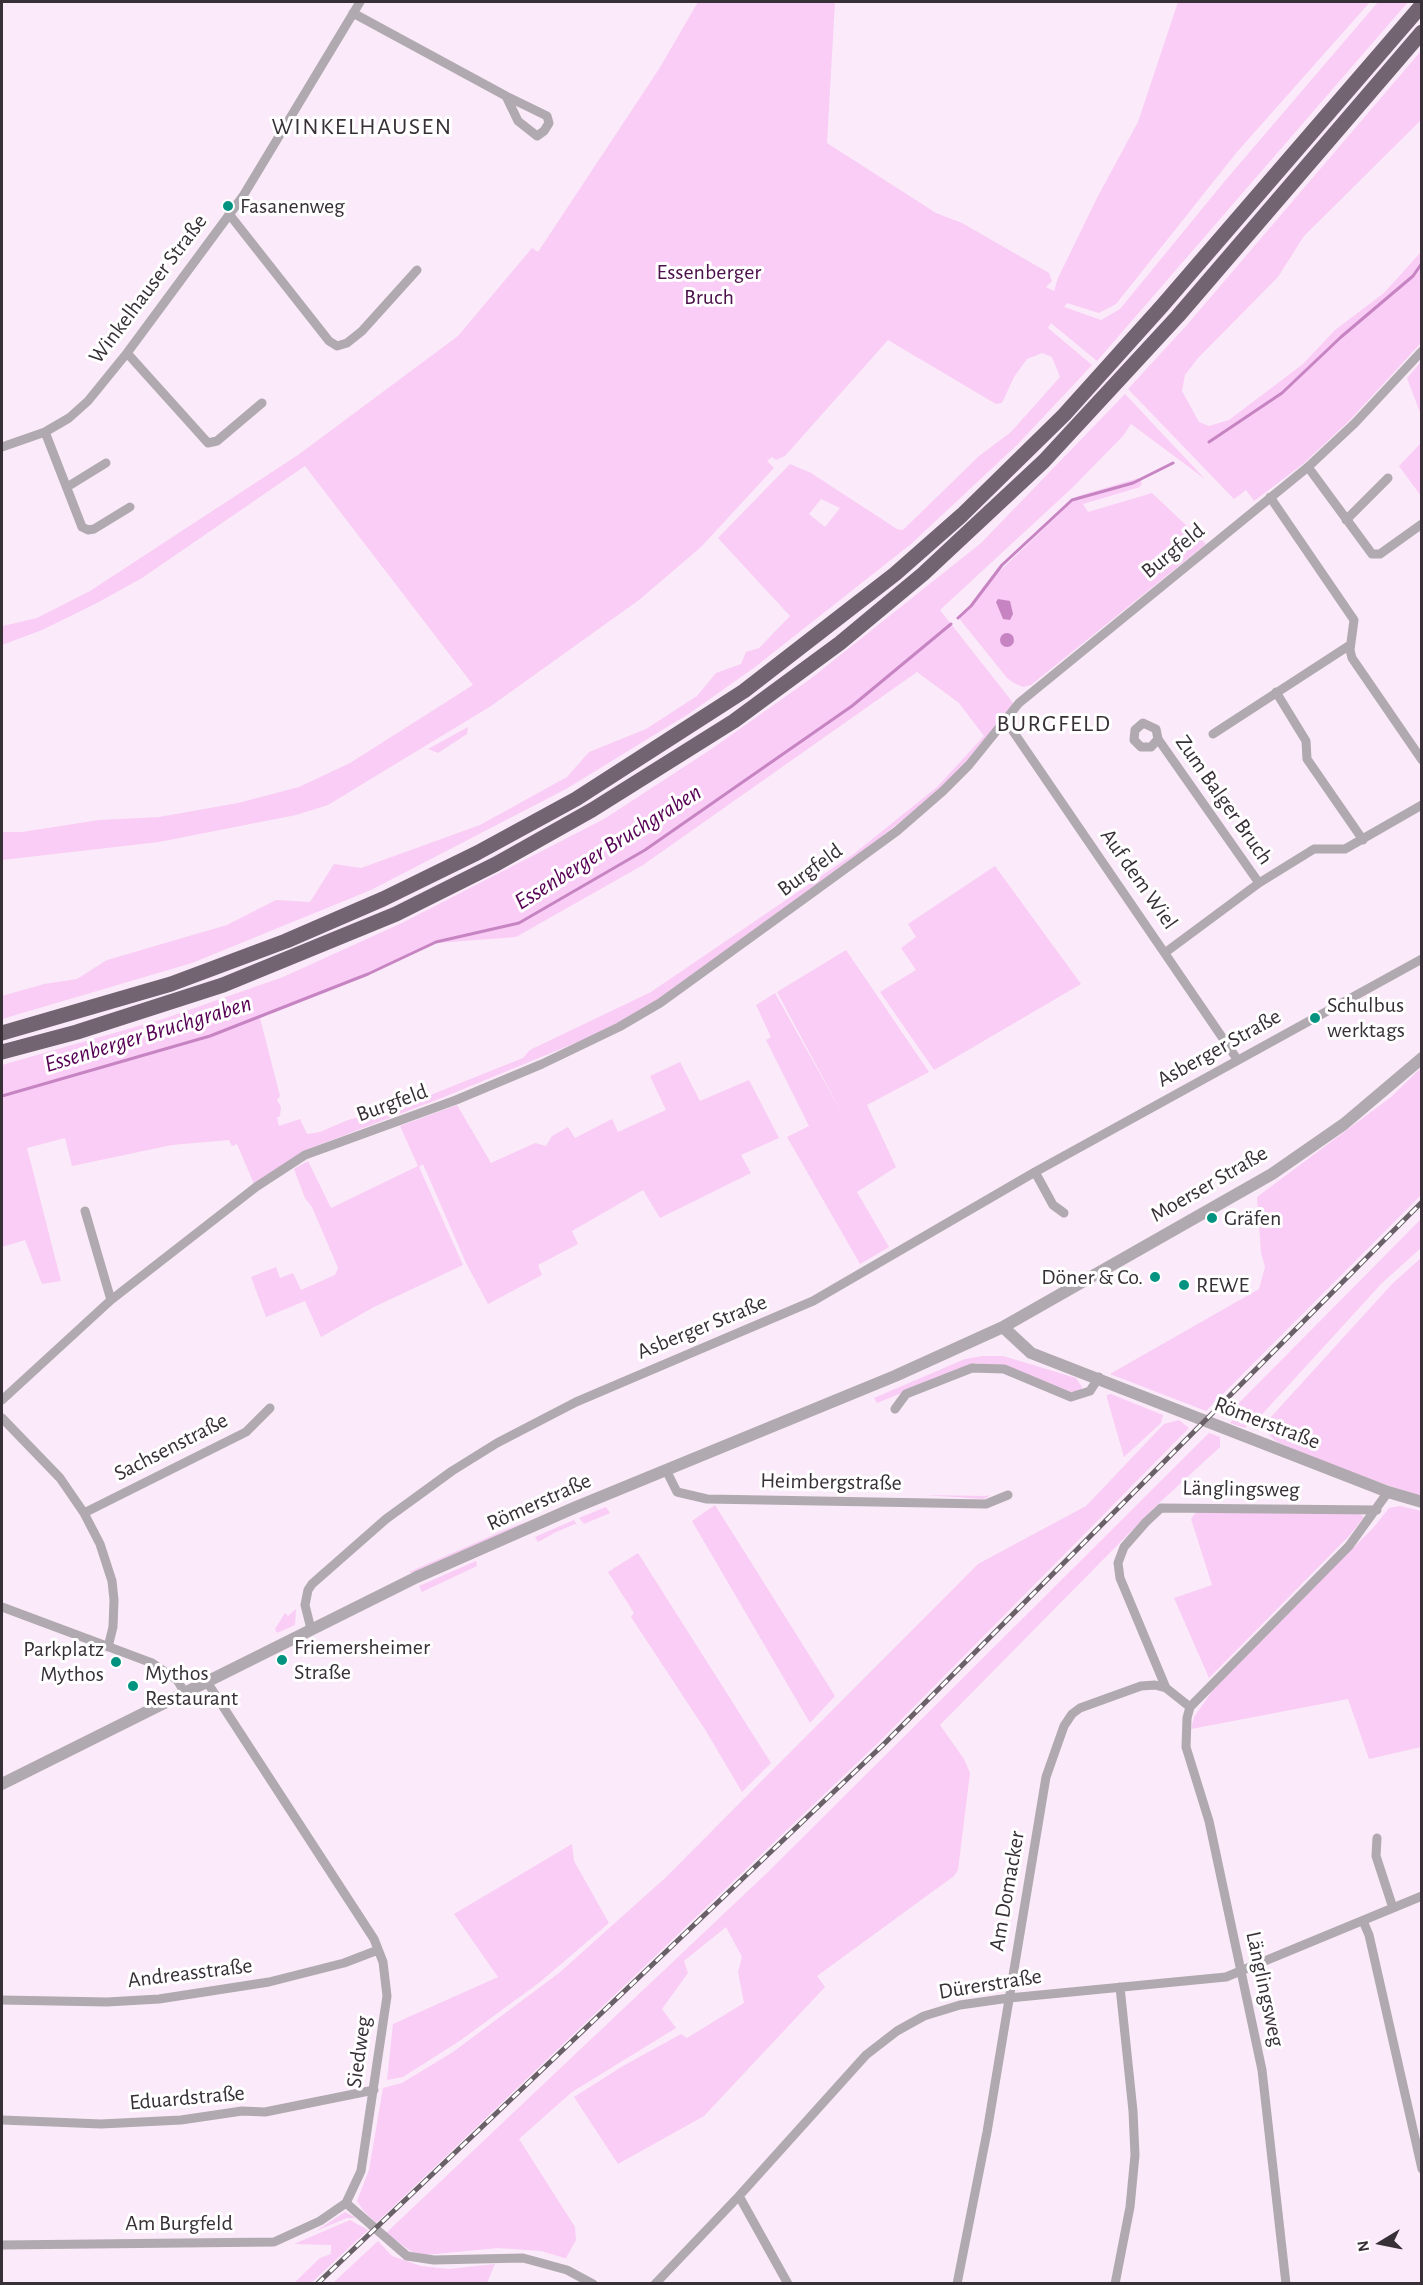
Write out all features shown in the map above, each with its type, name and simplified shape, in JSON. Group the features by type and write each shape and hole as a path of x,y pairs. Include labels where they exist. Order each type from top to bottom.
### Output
{"highway":[{"path":"2,1034 171,984 286,941 382,899 477,854 576,799 744,691 895,574 962,515 1057,422 1155,314 1422,5"},
{"path":"2,1052 88,1029 223,985 396,914 496,864 592,810 664,767 743,714 840,643 923,574 1044,461 1179,316 1422,32"}],"street":[{"name":"Winkelhauser Straße","path":"2,447 45,432 69,418 88,400 127,353 228,214 286,127 360,2"},
{"path":"353,13 547,116 549,123 544,131 537,136 518,121 506,96"},
{"path":"228,214 329,341 337,346 347,343 362,331 417,270"},
{"name":"Burgfeld","path":"2,1400 111,1300 256,1187 305,1155 447,1103 542,1064 619,1027 660,1003 897,831 943,791 1020,703 1308,467 1354,423 1422,351"},
{"path":"127,353 208,442 217,441 262,403"},
{"path":"45,432 82,527 87,530 130,507"},
{"path":"67,487 106,463"},
{"path":"1308,467 1372,554 1380,554 1422,524"},
{"path":"1346,520 1388,478"},
{"path":"1270,497 1354,620 1350,645 1352,658 1422,760"},
{"path":"1213,734 1350,645"},
{"path":"1276,692 1306,741 1307,759 1362,840"},
{"name":"Auf dem Wiel","path":"1006,721 1237,1059"},
{"name":"Zum Balger Bruch","path":"1158,739 1259,883"},
{"path":"1166,952 1259,883 1314,849 1345,849 1422,805"},
{"name":"Asberger Straße","path":"311,1629 304,1605 308,1590 386,1520 452,1471 525,1427 576,1402 813,1301 1035,1172 1422,959"},
{"name":"Moerser Straße","path":"1004,1327 1272,1174 1344,1124 1422,1058"},
{"path":"1035,1172 1053,1205 1064,1213"},
{"path":"85,1211 111,1300"},
{"name":"Römerstraße","path":"2,1784 417,1577 666,1470 895,1376 1004,1327 1031,1353 1099,1377 1388,1492 1422,1502"},
{"path":"895,1409 906,1394 972,1368 1005,1369 1071,1397 1090,1391 1099,1377"},
{"name":"Sachsenstraße","path":"84,1513 246,1432 270,1408"},
{"path":"2,1418 46,1461 84,1513 100,1544 112,1581 113,1626 108,1647"},
{"name":"Heimbergstraße","path":"666,1470 677,1492 707,1499 986,1504 1008,1495"},
{"path":"1190,1707 1349,1546 1388,1492"},
{"name":"Länglingsweg","path":"1286,2283 1264,2081 1209,1821 1186,1747 1185,1732 1190,1707 1166,1688 1120,1578 1118,1563 1124,1547 1161,1508 1377,1510"},
{"path":"2,1607 152,1663 172,1675 184,1693"},
{"name":"Siedweg","path":"207,1682 378,1950 383,1962 387,1996 374,2090 361,2171 346,2203"},
{"name":"Am Domacker","path":"957,2283 1046,1778 1064,1726 1072,1714 1080,1708 1131,1689 1155,1685 1166,1688"},
{"path":"1377,1838 1376,1856 1393,1908"},
{"name":"Dürerstraße","path":"655,2283 881,2042 936,2012 960,2005 1009,1998 1226,1977 1422,1896"},
{"path":"1363,1921 1369,1935 1422,2169"},
{"name":"Andreasstraße","path":"2,2000 107,2002 159,1999 269,1983 344,1963 378,1950"},
{"path":"1115,2283 1130,2207 1135,2155 1120,1987"},
{"name":"Eduardstraße","path":"2,2120 100,2124 181,2120 242,2111 265,2112 374,2090"},
{"path":"739,2196 788,2283"},
{"path":"346,2203 406,2256 434,2260 523,2258 567,2270 592,2283"},
{"name":"Am Burgfeld","path":"2,2245 274,2242 320,2222 346,2203"}],"green space":[{"name":"Essenberger Bruch","path":"698,2 835,2 827,143 936,213 962,223 1049,273 1052,281 1046,287 1054,291 1058,278 1097,198 1138,122 1178,2 1370,2 1237,152 1116,304 1099,313 1067,303 1064,307 1101,320 1120,309 1224,182 1378,2 1408,2 1097,361 1051,323 1048,328 1092,365 1018,444 911,544 755,667 690,713 566,789 371,890 192,963 2,1019 2,996 44,984 77,979 107,960 227,925 276,900 310,902 334,864 361,868 480,825 567,777 589,752 646,729 697,696 716,673 741,664 746,652 759,648 790,616 718,538 790,464 811,473 897,529 903,530 979,456 1011,432 1060,377 1052,357 1042,353 1027,359 1014,377 1002,403 996,404 888,340 785,456 776,460 772,457 767,461 774,468 701,547 639,600 491,706 328,805 296,815 159,842 2,860 2,832 22,832 99,820 159,817 238,803 299,787 350,763 473,685 305,466 142,578 97,603 42,630 2,645 2,629 3,626 37,618 90,591 298,455 458,336 532,248 538,252 659,69","holes":["821,499 840,508 825,527 809,514"]},
{"path":"1421,51 1421,120 1304,236 1278,277 1198,358 1185,375 1182,391 1199,422 1209,426 1229,420 1303,364 1335,330 1384,293 1421,252 1421,343 1350,420 1303,464 1254,501 1246,490 1234,499 1128,389 1186,326"},
{"path":"1421,362 1421,415 1407,378"},
{"path":"1125,394 1205,479 1131,424 1123,436 1072,488 940,610 1014,704 939,791 857,856 655,1001 602,1032 444,1097 311,1148 254,1184 237,1144 232,1146 229,1140 172,1145 72,1166 65,1138 27,1148 61,1281 42,1284 25,1240 2,1247 2,1065 163,1019 283,977 402,923 604,819 710,750 809,680 981,543","holes":["917,672 959,703 984,736 937,787 855,853 651,992 530,1050 523,1058 413,1102 348,1120 320,1132 307,1134 300,1119 279,1126 277,1118 280,1116 281,1107 277,1100 280,1096 260,1018 437,943 516,937 643,865"]},
{"path":"1421,443 1421,496 1399,466"},
{"path":"1139,478 1142,483 1140,487 1083,504 1088,512 1152,493 1206,544 1031,685 1023,687 1014,683 1007,678 958,617 974,601 983,587 1078,496"},
{"path":"468,727 467,734 438,753 428,749"},
{"path":"995,866 1081,984 934,1070 880,992 916,970 901,948 916,937 908,924"},
{"path":"846,950 929,1072 867,1105 896,1167 857,1192 889,1247 860,1264 787,1137 809,1126 766,1040 771,1037 756,1005 775,993 844,1117 777,992"},
{"path":"680,1062 700,1101 749,1080 779,1138 741,1155 751,1173 660,1218 643,1190 572,1231 578,1244 538,1265 542,1275 488,1304 466,1263 423,1164 419,1167 463,1265 374,1307 321,1337 305,1301 266,1317 251,1277 276,1267 280,1278 293,1273 301,1290 335,1275 338,1268 294,1169 308,1161 331,1208 418,1166 400,1126 457,1105 491,1163 535,1143 546,1146 552,1136 568,1127 575,1138 612,1119 618,1132 666,1110 650,1076"},
{"path":"1421,1068 1421,1195 1206,1411 1110,1374 1259,1289 1265,1267 1261,1253 1257,1197 1391,1097"},
{"path":"1421,1219 1421,1248 1382,1283 1255,1422 1251,1422 1245,1428 1230,1423 1239,1413 1232,1410"},
{"path":"1421,1258 1421,1497 1336,1467 1277,1442 1261,1428 1392,1284"},
{"path":"1003,1356 1076,1378 1082,1387 1080,1392 1074,1393 1006,1366 976,1363 877,1403 874,1398 965,1359"},
{"path":"1111,1394 1163,1415 1161,1423 1124,1457 1107,1398 1107,1395"},
{"path":"1179,1420 1189,1428 882,1739 376,2223 363,2210 357,2201 369,2170 383,2088 402,2083 453,2052 559,1973 664,1879 978,1564 1086,1506 1164,1424"},
{"path":"1209,1433 1220,1437 1220,1447 1157,1505 940,1725 964,1759 970,1773 958,1870 954,1876 817,1976 825,1987 704,2116 618,2164 574,2097 623,2066 681,2034 687,2038 744,2003 738,1972 742,1957 726,1927 684,1961 688,1973 662,2009 676,2028 572,2092 519,2139 575,2227 576,2240 566,2258 568,2259 541,2251 498,2248 425,2255 412,2252 386,2233 769,1871"},
{"path":"924,1495 986,1496 991,1495 984,1499"},
{"path":"715,1505 835,1696 810,1723 692,1521"},
{"path":"1400,1506 1421,1511 1421,1747 1369,1759 1348,1699 1191,1729 1194,1717 1213,1690 1374,1527 1389,1508"},
{"path":"606,1507 610,1513 584,1524 579,1518"},
{"path":"1196,1512 1358,1513 1364,1517 1350,1535 1209,1678 1174,1598 1212,1585 1191,1519"},
{"path":"540,1517 412,1573 409,1572 509,1528"},
{"path":"574,1520 577,1525 556,1532 538,1542 535,1537"},
{"path":"638,1553 771,1763 742,1792 706,1731 631,1617 634,1613 608,1572"},
{"path":"476,1561 477,1566 422,1592 419,1586"},
{"path":"296,1609 295,1625 277,1633 275,1629 285,1613 288,1616"},
{"path":"572,1844 574,1861 609,1923 540,1982 461,2040 403,2077 387,2080 393,2024 498,1977 454,1914"},
{"path":"345,2212 356,2218 347,2218 316,2231"},
{"path":"350,2220 368,2230 311,2283 294,2283 320,2258 331,2254 331,2245 294,2244"},
{"path":"378,2241 392,2256 421,2266 449,2269 495,2264 487,2283 333,2283"}],"shaded area":[{"path":"998,599 1010,601 1013,614 1010,620 1003,619 996,602"},
{"path":"1007,633 1012,635 1014,640 1012,645 1007,647 1002,645 1000,640 1002,635"}],"waterway":[{"name":"Essenberger Bruchgraben","path":"1209,442 1282,393 1341,337 1413,276 1422,263"},
{"name":"Essenberger Bruchgraben","path":"958,618 971,606 1002,565 1072,500 1133,483 1173,463"},
{"name":"Essenberger Bruchgraben","path":"2,1096 210,1036 368,974 436,942 519,923 645,850 852,706 951,624"}],"railway":[{"path":"317,2284 885,1743 1422,1202"}],"place":[{"name":"Fasanenweg","path":"228,206"},
{"name":"Schulbus werktags","path":"1315,1018"},
{"name":"Gräfen","path":"1212,1218"},
{"name":"Döner & Co.","path":"1155,1277"},
{"name":"REWE","path":"1184,1285"},
{"name":"Friemersheimer Straße","path":"282,1660"},
{"name":"Parkplatz Mythos","path":"116,1662"},
{"name":"Mythos Restaurant","path":"133,1686"}],"district":[{"name":"WINKELHAUSEN","path":"362,127"},
{"name":"BURGFELD","path":"1054,724"}]}
